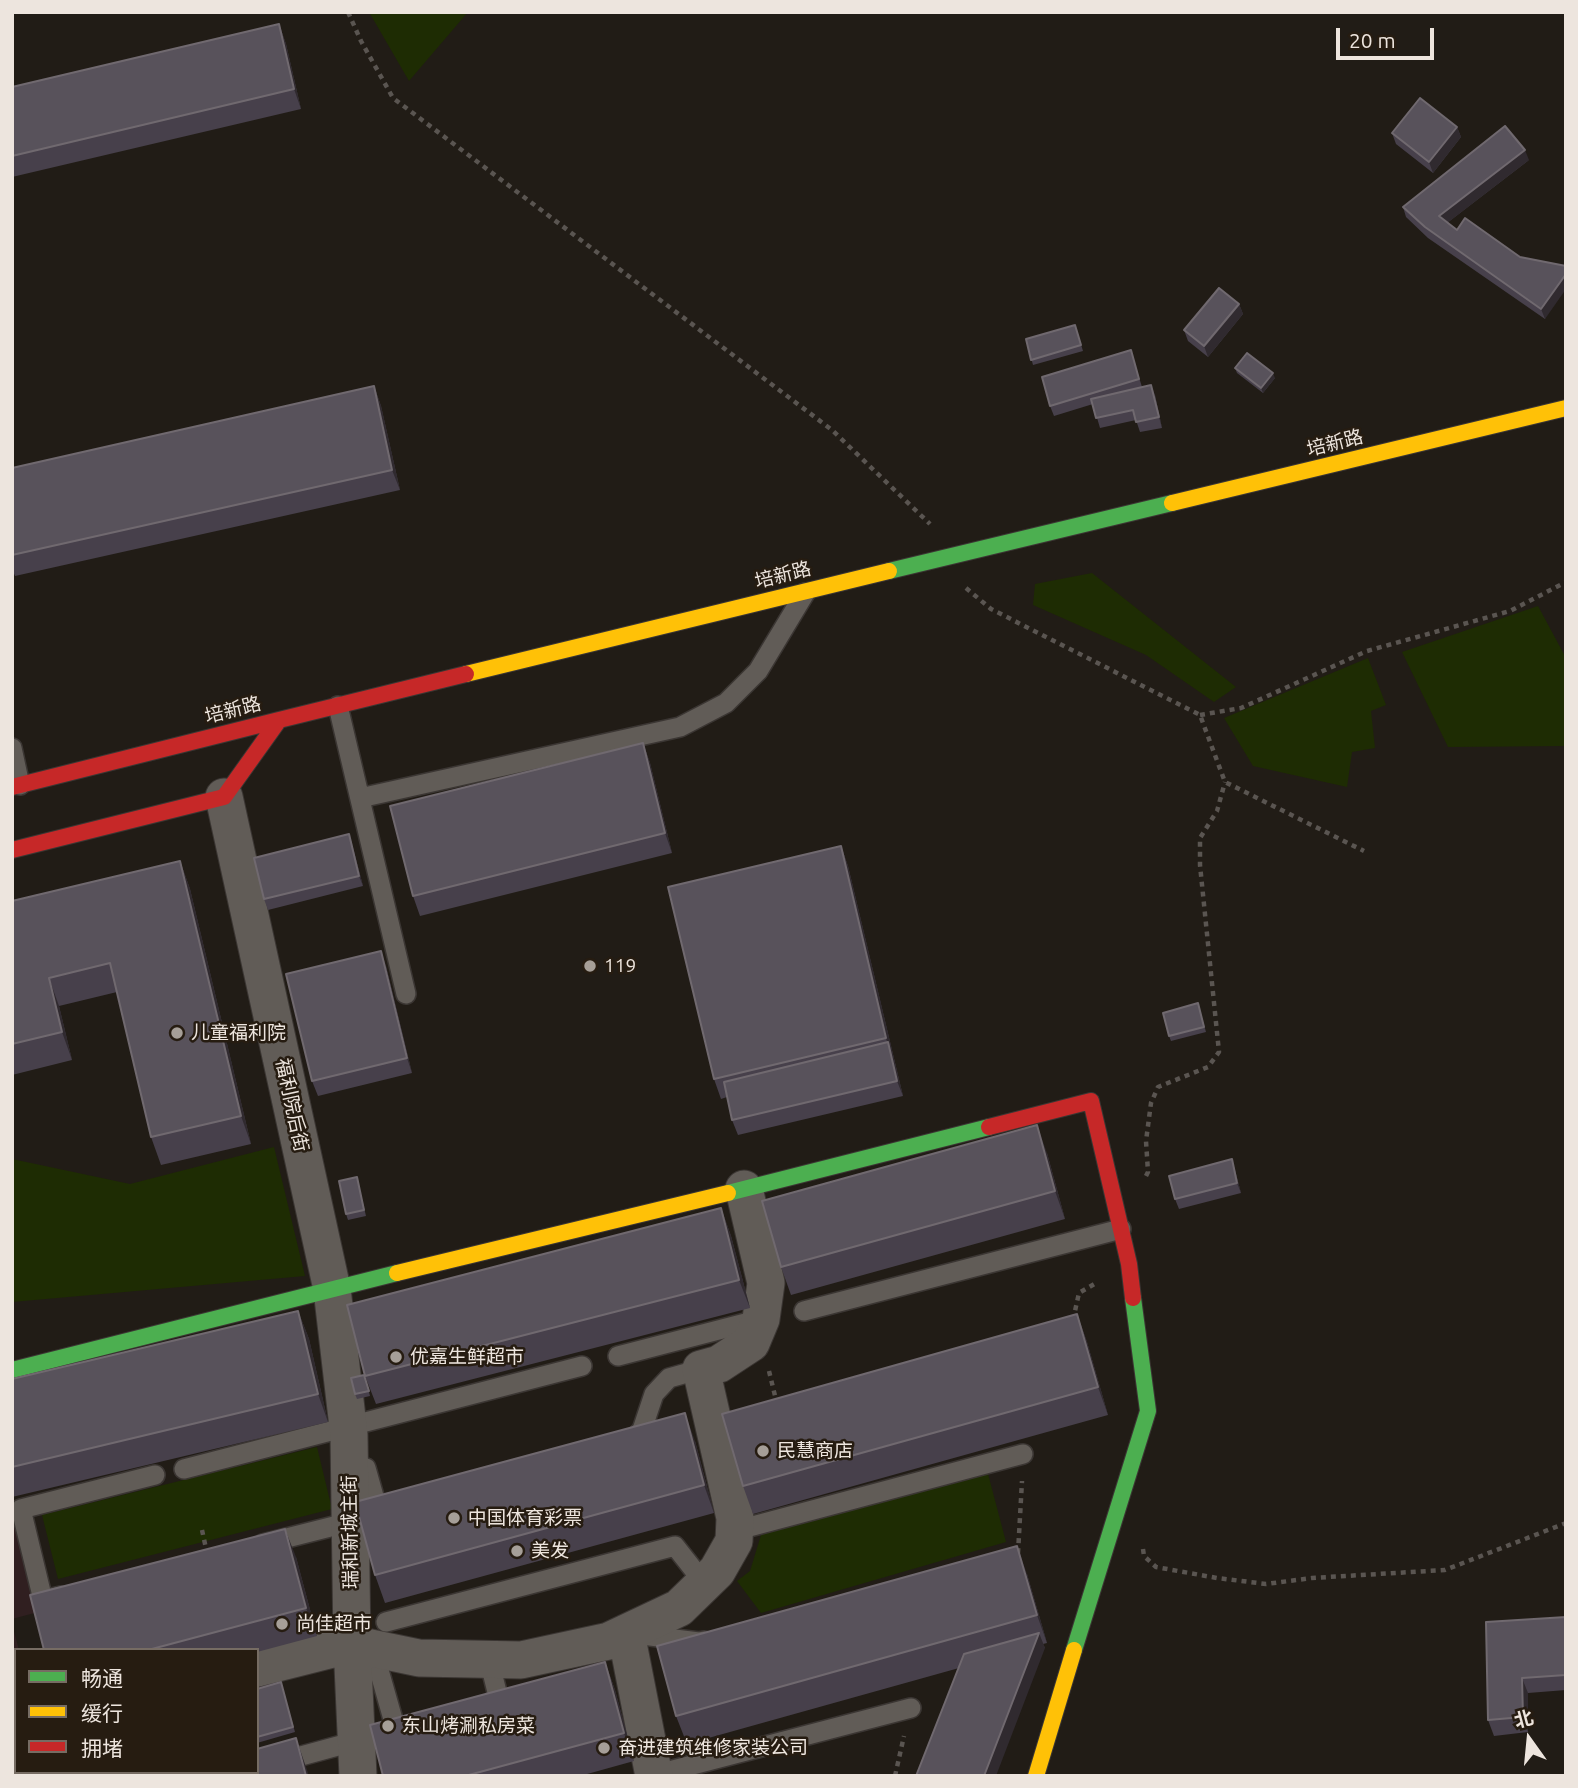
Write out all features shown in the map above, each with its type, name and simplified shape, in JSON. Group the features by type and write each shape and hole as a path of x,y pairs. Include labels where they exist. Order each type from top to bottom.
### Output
{"main road":[{"name":"培新路","path":"15,784 1566,408"},
{"path":"12,850 224,797 279,720"},
{"path":"12,1370 1091,1101 1129,1264 1148,1411 1036,1776"}],"street":[{"name":"福利院后街","path":"224,797 332,1289"},
{"path":"259,1667 370,1638 419,1658 521,1660 608,1641 626,1633 679,1608 717,1571 734,1541 735,1518 720,1424 701,1369 719,1364 751,1343 761,1319 766,1283 744,1189"},
{"name":"瑞和新城主街","path":"332,1289 348,1426 350,1522 370,1638 357,1758"},
{"path":"626,1633 654,1775"}],"lane":[{"path":"359,798 680,727 726,703 758,671 806,591"},
{"path":"338,705 407,994"},
{"path":"12,748 15,784"},
{"path":"804,1311 1121,1229"},
{"path":"618,1356 761,1319"},
{"path":"184,1469 582,1366"},
{"path":"614,1449 628,1446 642,1430 654,1394 669,1378 701,1369"},
{"path":"734,1531 1023,1454"},
{"path":"350,1467 366,1468 379,1514 405,1506"},
{"path":"81,1590 43,1600 21,1509 155,1475"},
{"path":"208,1558 350,1522"},
{"path":"422,1723 396,1730 370,1638 675,1546 704,1583"},
{"path":"626,1633 699,1642 725,1638"},
{"path":"474,1710 500,1704 489,1660"},
{"path":"654,1775 911,1708"},
{"path":"259,1768 357,1758"}],"path":[{"path":"348,12 393,98 832,430 961,554"},
{"path":"934,560 991,610 1199,715 1241,708 1367,651 1510,611 1566,582"},
{"path":"1142,1184 1148,1172 1146,1141 1151,1103 1158,1087 1208,1068 1219,1052 1200,865 1200,838 1217,811 1225,782 1199,715"},
{"path":"1225,782 1364,851"},
{"path":"1070,1333 1079,1293 1129,1264"},
{"path":"1018,1561 1023,1454"},
{"path":"1143,1541 1144,1556 1156,1567 1266,1584 1312,1578 1445,1570 1566,1523"},
{"path":"202,1530 208,1558"},
{"path":"895,1776 911,1708"}],"shaded area":[{"path":"12,1505 15,1505 42,1611 12,1619"},
{"path":"12,1624 18,1648 14,1648 12,1766"}],"green space":[{"path":"369,12 468,12 409,81"},
{"path":"1092,573 1236,687 1214,702 1146,655 1033,605 1035,584"},
{"path":"1538,606 1566,658 1566,746 1448,747 1402,652"},
{"path":"1368,658 1386,705 1371,711 1375,748 1352,752 1347,787 1253,766 1224,718"},
{"path":"274,1147 305,1276 12,1302 12,1159 130,1184"},
{"path":"317,1447 332,1509 58,1579 42,1515"},
{"path":"987,1470 1006,1542 761,1613 737,1581 750,1571 761,1535"}],"building":[{"path":"279,24 294,89 12,156 12,87"},
{"path":"1420,98 1457,127 1429,162 1392,133"},
{"path":"1505,126 1525,150 1439,216 1457,230 1465,218 1520,257 1566,266 1566,274 1541,309 1425,227 1403,207"},
{"path":"1219,288 1239,304 1204,346 1184,330"},
{"path":"1075,325 1081,345 1031,360 1026,339"},
{"path":"1131,350 1139,379 1050,406 1042,377"},
{"path":"1247,353 1273,373 1261,388 1235,368"},
{"path":"1151,385 1159,417 1136,422 1133,410 1096,418 1091,399"},
{"path":"374,386 392,470 12,555 12,468"},
{"path":"643,743 665,833 413,896 390,806"},
{"path":"349,834 359,876 264,899 254,858"},
{"path":"841,846 886,1038 714,1079 668,887"},
{"name":"儿童福利院","path":"180,861 241,1116 151,1137 110,963 49,978 62,1032 12,1044 12,901"},
{"path":"381,951 407,1058 312,1081 286,974"},
{"path":"1198,1003 1204,1027 1169,1036 1163,1013"},
{"path":"888,1042 897,1081 732,1120 724,1082"},
{"path":"1037,1125 1055,1191 781,1267 762,1201"},
{"path":"1232,1159 1237,1183 1175,1199 1169,1176"},
{"path":"357,1177 364,1210 346,1214 339,1181"},
{"path":"721,1208 739,1280 365,1376 347,1305"},
{"path":"298,1311 318,1394 12,1467 12,1379"},
{"path":"1077,1314 1098,1387 743,1486 722,1414"},
{"path":"364,1375 369,1391 355,1394 351,1378"},
{"path":"685,1413 704,1485 375,1575 355,1502"},
{"path":"285,1529 306,1608 156,1648 43,1648 30,1595"},
{"path":"1017,1546 1037,1615 676,1716 657,1646"},
{"path":"1566,1617 1566,1675 1522,1678 1523,1717 1488,1720 1486,1622"},
{"path":"1039,1633 984,1776 916,1776 964,1654"},
{"path":"605,1662 624,1733 465,1776 383,1776 370,1725"},
{"path":"281,1682 293,1727 259,1736 259,1688"},
{"path":"296,1738 306,1776 157,1776 259,1774 259,1748"}],"traffic: fast":[{"path":"889,571 1172,503"},
{"path":"728,1193 989,1127"},
{"path":"12,1370 397,1273"},
{"path":"1074,1650 1148,1411 1133,1298"}],"traffic: slow":[{"path":"1172,503 1566,408"},
{"path":"466,674 889,571"},
{"path":"397,1273 728,1193"},
{"path":"1036,1776 1074,1650"}],"traffic: jam":[{"path":"12,850 224,797 279,720 466,674"},
{"path":"12,787 279,720"},
{"path":"989,1127 1091,1101 1129,1264 1133,1298"}],"place":[{"name":"119","path":"590,966"},
{"name":"儿童福利院","path":"177,1033"},
{"name":"优嘉生鲜超市","path":"396,1357"},
{"name":"民慧商店","path":"763,1451"},
{"name":"中国体育彩票","path":"454,1518"},
{"name":"美发","path":"517,1551"},
{"name":"尚佳超市","path":"282,1624"},
{"name":"东山烤涮私房菜","path":"388,1726"},
{"name":"奋进建筑维修家装公司","path":"604,1748"}]}
